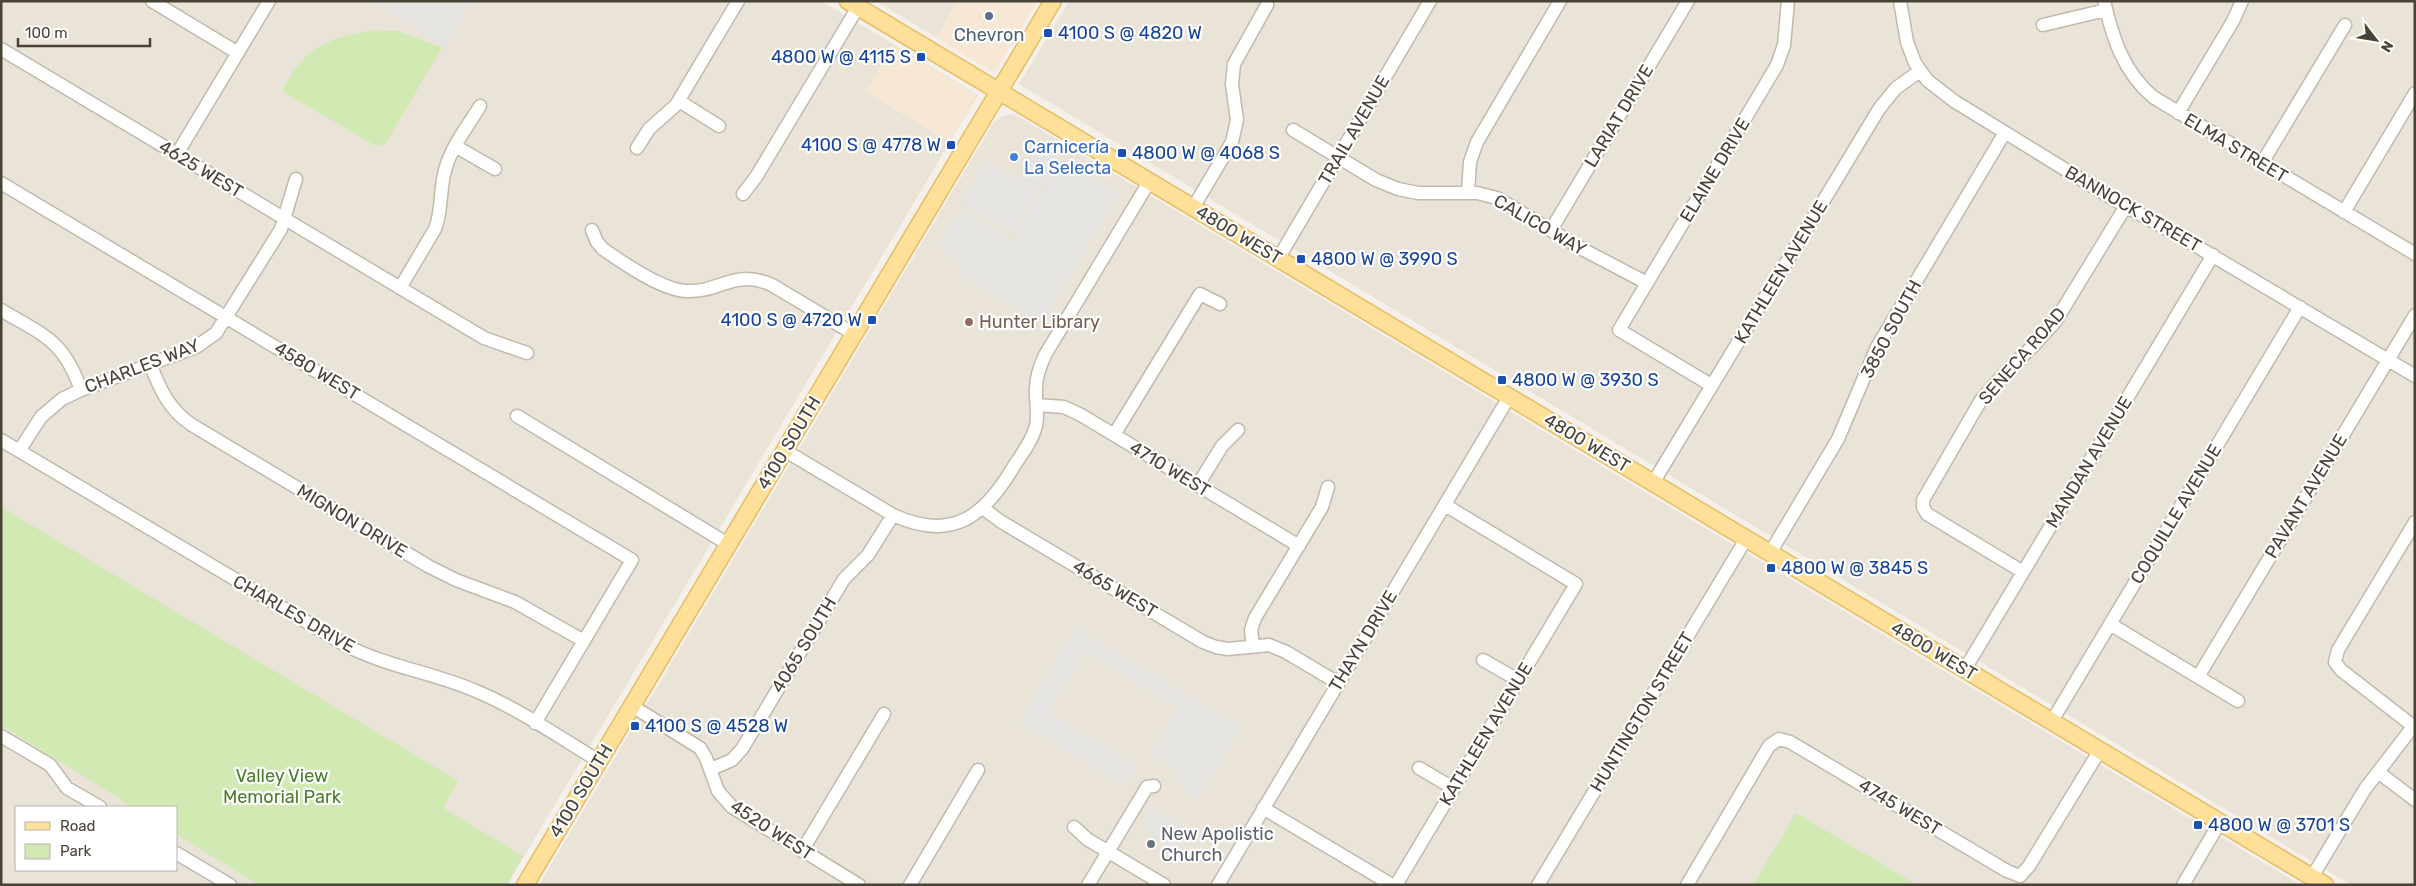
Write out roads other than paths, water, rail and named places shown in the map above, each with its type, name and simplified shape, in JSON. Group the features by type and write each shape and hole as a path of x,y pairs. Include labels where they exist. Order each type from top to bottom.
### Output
{"main road":[{"name":"4100 SOUTH","path":"525,885 1053,1"},
{"name":"4800 WEST","path":"853,4 2318,881"}],"street":[{"path":"152,1 238,53"},
{"path":"178,154 269,1"},
{"path":"637,148 649,129 672,110 679,101 738,1"},
{"name":"TRAIL AVENUE","path":"1278,259 1430,1"},
{"path":"1468,192 1470,162 1476,142 1560,1"},
{"name":"LARIAT DRIVE","path":"1551,230 1688,1"},
{"name":"ELAINE DRIVE","path":"1711,385 1618,330 1778,65 1784,45 1788,1"},
{"name":"BANNOCK STREET","path":"1900,1 1910,49 1920,71 1943,93 2004,134 2415,376"},
{"path":"2178,113 2233,20 2242,1"},
{"path":"743,194 756,177 853,4"},
{"path":"1193,208 1232,142 1237,120 1232,84 1234,64 1267,5"},
{"path":"2043,24 2105,6"},
{"name":"ELMA STREET","path":"2105,6 2116,48 2129,72 2153,97 2415,254"},
{"path":"2262,163 2345,25"},
{"name":"4625 WEST","path":"1,49 484,338 498,345 527,353"},
{"name":"KATHLEEN AVENUE","path":"1653,483 1879,109 1896,88 1920,71"},
{"path":"2344,212 2415,93"},
{"path":"679,101 719,126"},
{"path":"400,288 435,229 440,211 445,168 455,146 480,106"},
{"name":"CALICO WAY","path":"1293,130 1376,180 1398,189 1424,193 1468,192 1497,198 1647,283"},
{"name":"3850 SOUTH","path":"1770,553 1838,439 1877,347 2004,134"},
{"path":"455,146 495,170"},
{"name":"CHARLES WAY","path":"19,451 35,425 48,410 62,399 202,344 216,333 227,318 285,219 296,179"},
{"name":"4580 WEST","path":"1,182 632,560 584,641"},
{"path":"784,450 893,515 909,522 921,525 944,525 971,516 984,509 1003,485 1031,438 1037,418 1036,380 1045,355 1149,182"},
{"name":"SENECA ROAD","path":"2023,572 1927,514 1922,507 1926,492 1981,400 2055,322 2126,206"},
{"path":"592,230 597,242 604,249 667,287 680,291 694,291 734,280 758,280 772,285 854,334"},
{"name":"MANDAN AVENUE","path":"1965,669 2213,256"},
{"path":"1114,435 1200,294 1220,304"},
{"name":"COQUILLE AVENUE","path":"2052,721 2300,307"},
{"path":"1,310 58,346 72,365 81,390"},
{"name":"PAVANT AVENUE","path":"2198,677 2415,315"},
{"name":"MIGNON DRIVE","path":"150,364 165,398 175,412 192,425 428,566 456,580 526,607 584,641"},
{"name":"THAYN DRIVE","path":"1218,885 1509,397"},
{"name":"4710 WEST","path":"1037,405 1064,407 1299,546"},
{"path":"518,416 728,544"},
{"path":"1198,485 1222,446 1238,430"},
{"name":"CHARLES DRIVE","path":"1,440 347,646 387,664 440,678 478,692 535,723 598,761"},
{"path":"1253,646 1253,622 1322,507 1328,487"},
{"name":"KATHLEEN AVENUE","path":"1394,885 1576,584 1445,504"},
{"name":"4665 WEST","path":"984,509 1000,521 1203,642 1228,649 1263,645 1277,648 1338,683"},
{"name":"4065 SOUTH","path":"711,769 732,760 742,749 846,576 868,556 893,515"},
{"path":"2318,881 2361,794 2414,725 2341,670 2335,662 2338,650 2415,522"},
{"name":"HUNTINGTON STREET","path":"1538,885 1746,539"},
{"path":"2110,624 2238,702"},
{"path":"535,723 584,641"},
{"path":"1484,660 1518,680"},
{"name":"4520 WEST","path":"632,706 695,744 703,753 711,769 718,791 732,807 859,885"},
{"path":"802,851 884,714"},
{"path":"1,736 50,766 67,788 98,806"},
{"name":"4745 WEST","path":"1687,885 1769,746 1779,739 1790,742 2007,871 2020,876 2030,866 2100,750"},
{"path":"1419,768 1453,788"},
{"path":"910,885 978,770"},
{"path":"2378,772 2415,800"},
{"path":"1088,885 1147,787 1154,786"},
{"path":"1263,808 1394,885"},
{"path":"2182,885 2220,822"},
{"path":"1074,827 1087,839 1164,885"},
{"path":"178,854 230,885"}],"place":[{"name":"Chevron","path":"989,16"},
{"name":"4100 S @ 4820 W","path":"1048,33"},
{"name":"4800 W @ 4115 S","path":"921,57"},
{"name":"4100 S @ 4778 W","path":"951,145"},
{"name":"4800 W @ 4068 S","path":"1122,153"},
{"name":"Carnicería La Selecta","path":"1014,157"},
{"name":"4800 W @ 3990 S","path":"1301,259"},
{"name":"4100 S @ 4720 W","path":"872,320"},
{"name":"Hunter Library","path":"969,322"},
{"name":"4800 W @ 3930 S","path":"1502,380"},
{"name":"4800 W @ 3845 S","path":"1771,568"},
{"name":"4100 S @ 4528 W","path":"635,726"},
{"name":"4800 W @ 3701 S","path":"2198,825"},
{"name":"New Apolistic Church","path":"1151,844"}],"park label":[{"name":"Valley View Memorial Park","path":"282,786"}]}
